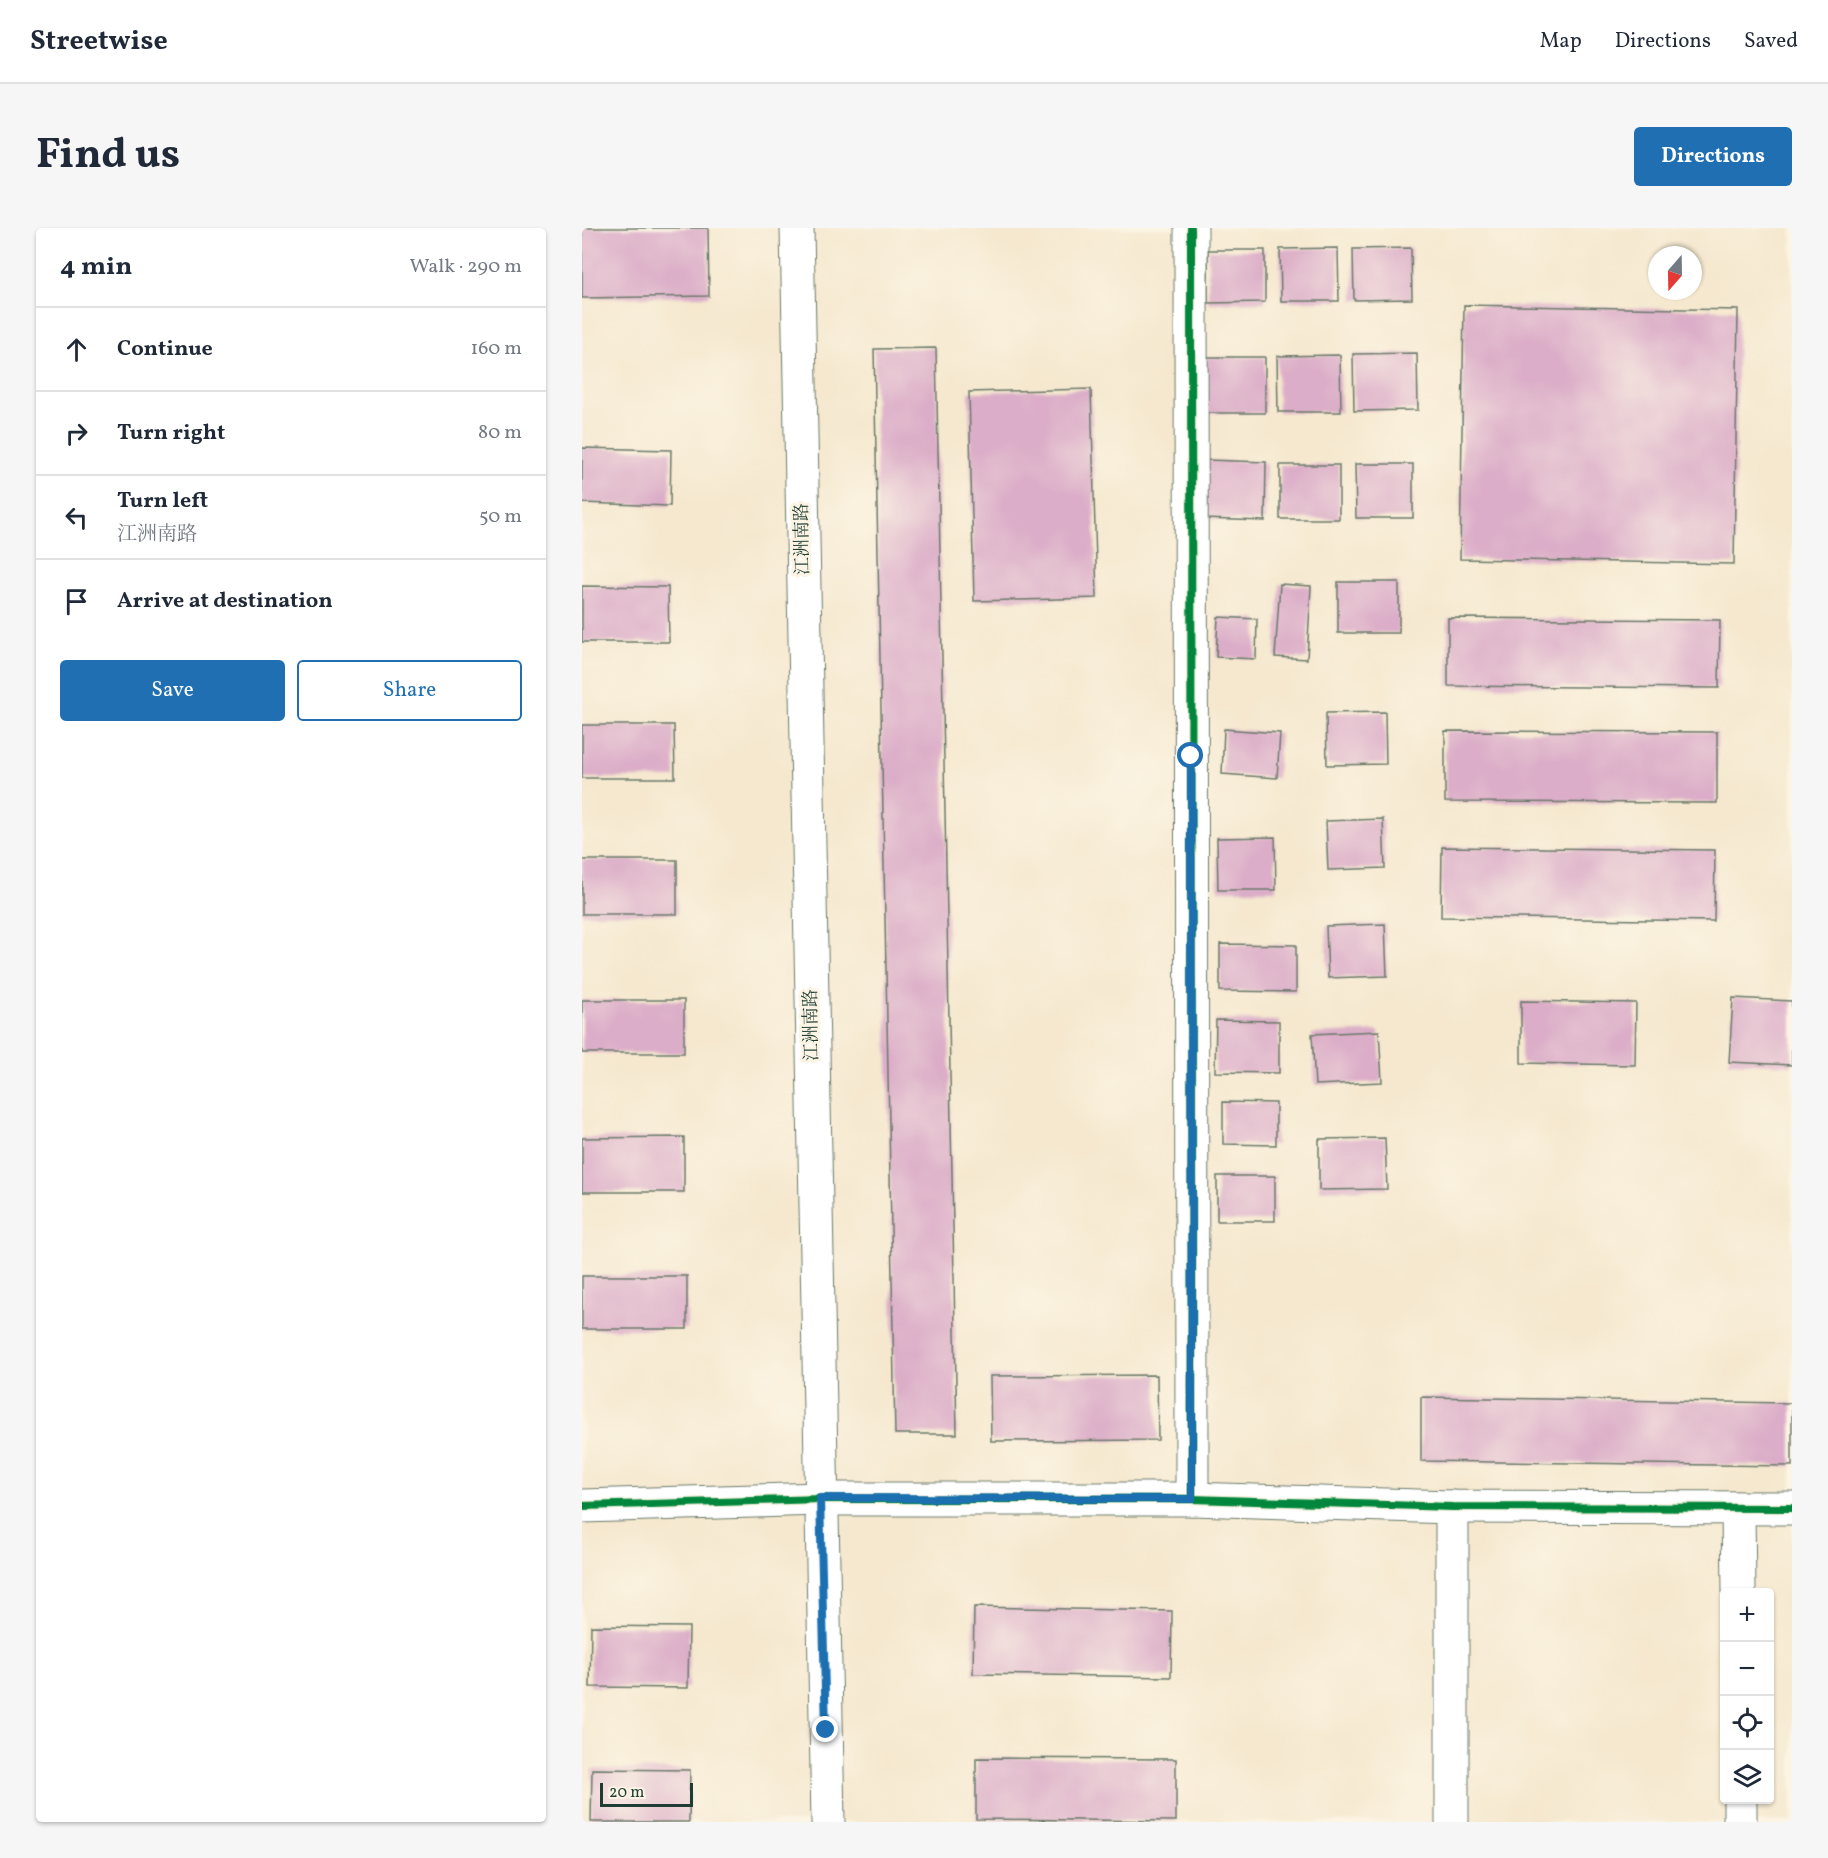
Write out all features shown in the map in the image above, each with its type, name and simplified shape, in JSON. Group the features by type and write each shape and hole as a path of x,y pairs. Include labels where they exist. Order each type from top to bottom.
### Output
{"street":[{"name":"江洲南路","path":"797,228 828,1822"},
{"path":"1191,228 1192,1499"},
{"path":"582,1506 820,1498 1192,1499 1452,1507 1792,1508"},
{"path":"1452,1507 1452,1822"},
{"path":"1738,1509 1739,1588"},
{"path":"1740,1804 1740,1822"}],"building":[{"path":"582,228 708,228 709,296 582,298"},
{"path":"1338,248 1339,301 1281,301 1280,249"},
{"path":"1411,248 1412,299 1354,300 1353,249"},
{"path":"1208,250 1265,250 1265,302 1208,303"},
{"path":"1464,305 1738,310 1734,564 1460,559"},
{"path":"936,348 957,1434 895,1434 874,349"},
{"path":"1417,353 1418,410 1354,411 1353,354"},
{"path":"1340,355 1341,412 1278,412 1277,356"},
{"path":"1206,357 1265,357 1265,413 1206,413"},
{"path":"1091,389 1097,598 974,601 969,392"},
{"path":"582,448 671,450 670,506 582,503"},
{"path":"1205,460 1266,462 1265,521 1203,519"},
{"path":"1355,464 1413,464 1413,518 1356,518"},
{"path":"1280,465 1339,465 1339,519 1280,519"},
{"path":"1338,582 1399,582 1399,633 1338,633"},
{"path":"1280,584 1311,586 1307,659 1275,657"},
{"path":"582,586 668,587 669,642 582,642"},
{"path":"1218,617 1257,619 1256,659 1216,657"},
{"path":"1448,618 1720,620 1719,688 1448,686"},
{"path":"1385,712 1386,764 1327,765 1326,713"},
{"path":"582,725 674,725 675,778 582,778"},
{"path":"1224,729 1280,733 1277,778 1222,774"},
{"path":"1445,731 1717,732 1717,803 1445,802"},
{"path":"1383,819 1385,868 1328,870 1326,821"},
{"path":"1275,837 1276,890 1218,890 1217,838"},
{"path":"1442,847 1715,850 1714,921 1441,917"},
{"path":"582,860 677,860 677,914 582,914"},
{"path":"1385,924 1387,976 1328,978 1326,926"},
{"path":"1220,944 1296,945 1296,992 1220,991"},
{"path":"1733,998 1792,1001 1792,1065 1729,1062"},
{"path":"582,1000 684,1000 684,1053 582,1053"},
{"path":"1521,1001 1636,1003 1635,1065 1521,1063"},
{"path":"1216,1020 1279,1021 1279,1073 1215,1072"},
{"path":"1379,1031 1382,1082 1315,1085 1312,1034"},
{"path":"1223,1102 1276,1103 1276,1145 1223,1144"},
{"path":"684,1137 684,1192 582,1192 582,1138"},
{"path":"1385,1138 1387,1189 1319,1190 1319,1139"},
{"path":"1217,1176 1275,1176 1275,1221 1217,1221"},
{"path":"582,1276 687,1276 687,1329 582,1329"},
{"path":"1157,1375 1158,1440 991,1441 990,1376"},
{"path":"1421,1397 1792,1403 1792,1466 1421,1461"},
{"path":"974,1607 1172,1611 1171,1677 973,1674"},
{"path":"591,1626 689,1627 688,1688 590,1687"},
{"path":"976,1758 1176,1759 1176,1821 976,1819"},
{"path":"592,1769 690,1770 689,1822 591,1822"}],"cycle path":[{"path":"1191,228 1192,1499"},
{"path":"582,1506 821,1499 1192,1499 1452,1507 1792,1508"}],"route":[{"path":"826,1730 820,1498 1192,1499 1191,756"}]}
